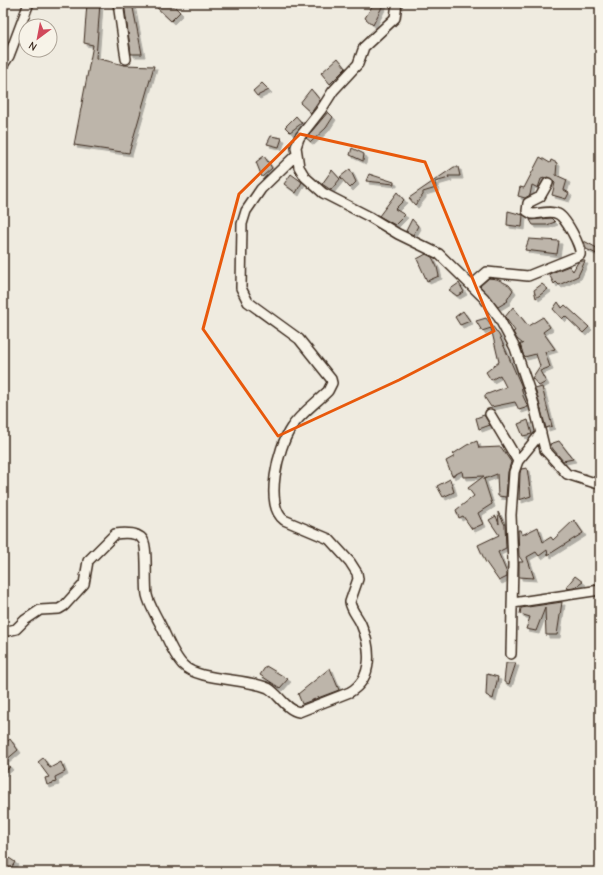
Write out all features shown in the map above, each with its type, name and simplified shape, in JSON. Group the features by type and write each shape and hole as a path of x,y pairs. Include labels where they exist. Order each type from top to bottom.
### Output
{"street":[{"path":"3,65 7,61 29,3"},
{"path":"118,3 126,59"},
{"path":"397,3 395,18 364,47 358,64 333,91 321,110 299,138 296,147 296,155 305,177 323,193 370,217 398,234 439,254 472,284 499,318 515,348 533,401 545,450 570,476 594,483"},
{"path":"3,632 16,629 24,620 40,610 58,609 64,606 84,584 88,561 115,534 127,534 138,536 143,540 146,585 150,604 178,659 188,670 198,674 258,684 269,689 293,710 299,712 350,692 356,688 366,675 368,657 364,635 350,602 358,579 357,573 350,562 331,540 284,520 279,516 274,505 274,486 281,454 289,431 328,391 332,383 331,379 299,339 248,302 241,288 242,224 246,211 261,189 296,155"},
{"path":"472,284 486,272 528,276 580,255 580,248 562,217 554,212 532,214 527,211 528,203 540,197 548,183"},
{"path":"490,414 518,462"},
{"path":"511,654 511,515 514,472 518,462 541,433"},
{"path":"512,603 600,590"}],"highlighted area":[{"path":"300,134 425,162 494,331 399,380 278,436 203,329 239,194"}],"building":[{"path":"87,3 100,3 96,58 124,65 154,66 129,153 74,145 93,45 84,43"},
{"path":"124,3 132,3 142,54 131,54"},
{"path":"152,3 171,3 180,12 171,21"},
{"path":"374,3 384,3 373,25 365,18"},
{"path":"338,58 346,68 330,84 321,73"},
{"path":"262,83 269,90 257,96 253,91"},
{"path":"311,89 320,100 311,113 300,103"},
{"path":"328,112 333,117 326,128 311,142 306,138"},
{"path":"296,116 302,123 290,132 285,127"},
{"path":"271,136 282,138 279,147 267,144"},
{"path":"352,148 364,154 363,161 350,155"},
{"path":"264,156 272,168 262,177 256,162"},
{"path":"540,157 550,163 551,160 557,163 556,175 567,180 564,190 569,193 566,199 552,195 555,183 548,177 541,179 538,188 532,185 530,195 525,198 518,196 520,187 524,188"},
{"path":"454,167 458,167 460,176 448,176 449,178 435,182 436,188 423,192 423,195 415,205 409,198"},
{"path":"350,169 356,182 350,188 340,177"},
{"path":"332,170 340,179 331,190 322,184"},
{"path":"291,174 302,182 296,193 284,184"},
{"path":"369,174 394,182 394,184 366,181"},
{"path":"397,192 404,200 395,209 405,215 395,225 379,216"},
{"path":"508,211 523,215 522,227 507,225"},
{"path":"551,218 555,222 547,225 533,225 530,220"},
{"path":"412,219 418,226 413,235 406,231"},
{"path":"529,239 559,241 557,254 525,250"},
{"path":"584,241 597,248 597,254 586,249"},
{"path":"426,254 432,257 437,267 439,276 427,281 417,259"},
{"path":"585,261 578,276 559,285 556,282 554,284 549,274 569,266 573,271 578,262"},
{"path":"489,278 497,279 509,285 513,290 507,300 508,301 498,307 480,286"},
{"path":"459,283 464,292 457,296 449,290"},
{"path":"542,284 548,289 536,298 534,290"},
{"path":"558,302 562,308 565,305 589,327 583,333 565,316 562,319 553,309"},
{"path":"513,307 528,326 543,317 550,327 543,332 555,349 545,352 550,367 540,371 546,382 539,386 532,378 540,366 536,354 524,357 520,344 523,344 517,339 513,332 515,331 505,317"},
{"path":"463,311 470,321 460,325 455,317"},
{"path":"486,318 499,335 521,385 523,396 528,407 519,410 515,402 491,407 485,398 485,395 506,387 500,375 491,380 486,372 499,362 491,328 482,331 476,321"},
{"path":"542,387 552,426 546,428 535,389"},
{"path":"484,415 490,425 479,429 476,418"},
{"path":"528,420 532,434 523,436 518,424"},
{"path":"477,441 479,448 501,447 511,462 508,472 506,497 498,496 497,474 484,479 492,504 478,513 483,524 472,529 463,516 459,518 456,510 474,496 468,488 484,476 463,477 462,471 452,476 446,461 455,456 453,454 467,445"},
{"path":"559,441 573,459 563,461 553,449 550,444"},
{"path":"527,468 531,496 519,500 521,469"},
{"path":"450,479 454,492 443,497 437,486"},
{"path":"498,512 505,525 506,548 498,552 507,573 507,577 499,581 485,561 478,545 499,535 489,520 496,516 499,524"},
{"path":"574,520 583,533 548,555 547,550 539,556 536,552 527,557 534,578 519,577 519,562 523,562 519,556 518,530 520,530 522,535 538,527 543,542 551,537 553,540"},
{"path":"575,576 583,582 574,588 568,589 567,586"},
{"path":"562,602 557,635 546,635 545,608 536,631 526,629 530,617 520,614 521,608"},
{"path":"506,663 516,663 509,684 504,682"},
{"path":"266,666 288,679 280,688 260,675"},
{"path":"330,668 339,690 302,704 298,694"},
{"path":"487,674 498,677 493,699 486,695"},
{"path":"10,739 18,750 5,761 10,767 3,773 3,745"},
{"path":"43,758 50,768 61,762 65,772 55,777 56,782 47,785 45,778 49,777 38,762"},
{"path":"3,854 15,862 10,870 3,865"}]}
